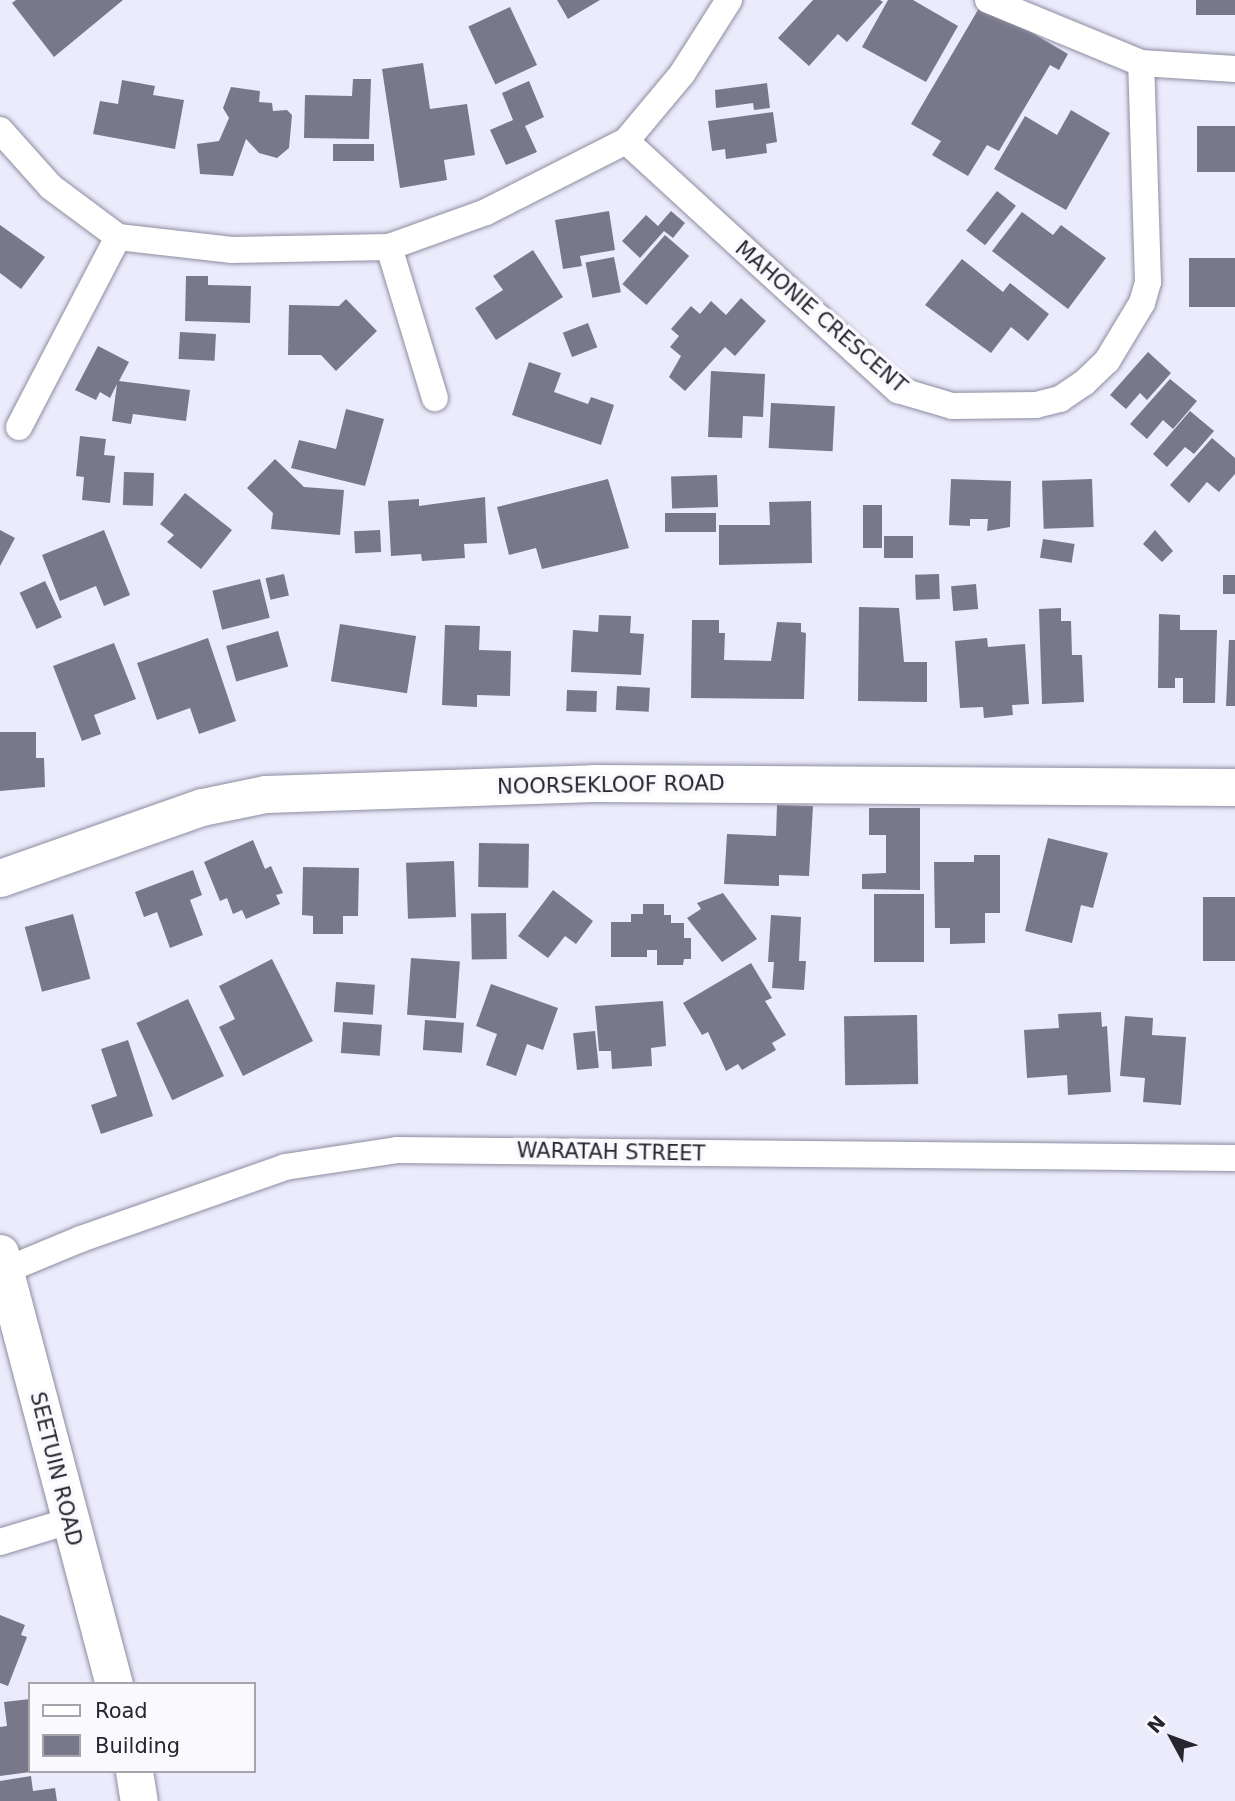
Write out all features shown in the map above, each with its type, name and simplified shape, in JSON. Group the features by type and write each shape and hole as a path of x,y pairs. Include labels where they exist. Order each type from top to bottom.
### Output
{"street":[{"path":"0,130 51,187 118,237 232,250 389,247 486,212 626,141 682,75 729,0"},
{"path":"988,0 1141,63 1235,69"},
{"name":"MAHONIE CRESCENT","path":"626,141 898,390 952,406 1036,405 1060,399 1084,383 1107,361 1142,303 1148,282 1141,63"},
{"path":"19,427 118,237"},
{"path":"389,247 435,398"},
{"name":"NOORSEKLOOF ROAD","path":"0,878 202,807 265,794 593,783 1235,787"},
{"name":"WARATAH STREET","path":"3,1262 285,1167 397,1150 1235,1158"},
{"name":"SEETUIN ROAD","path":"3,1262 113,1682"},
{"path":"0,1542 69,1521"},
{"path":"134,1773 139,1801"}],"building":[{"path":"16,0 123,0 54,57 12,3"},
{"path":"557,0 600,0 568,19"},
{"path":"813,0 883,2 847,42 838,34 809,66 778,38"},
{"path":"888,0 913,0 958,26 926,82 862,47"},
{"path":"1196,0 1235,0 1235,15 1196,15"},
{"path":"982,3 1068,54 1059,70 1050,65 999,151 987,145 968,176 932,155 941,141 911,124"},
{"path":"510,7 537,65 495,84 468,26"},
{"path":"423,63 430,109 467,104 475,155 444,160 447,180 400,188 382,69"},
{"path":"353,79 371,79 369,139 304,138 305,95 352,96"},
{"path":"122,80 155,86 153,95 184,100 175,149 93,134 100,101 118,104"},
{"path":"529,81 544,117 525,126 537,152 506,165 490,130 513,120 502,93"},
{"path":"767,83 770,108 754,110 753,103 716,108 715,90"},
{"path":"231,87 260,91 259,102 272,103 273,111 287,110 292,115 289,148 277,158 259,153 246,139 233,176 200,174 197,144 219,141 229,118 223,108"},
{"path":"1071,110 1110,133 1066,210 994,169 1025,116 1057,135"},
{"path":"773,112 777,142 766,144 767,153 726,159 725,149 712,151 708,121"},
{"path":"1197,126 1235,126 1235,172 1197,172"},
{"path":"333,144 374,144 374,161 333,161"},
{"path":"997,191 1016,206 985,245 966,230"},
{"path":"609,211 615,250 580,256 582,266 563,269 555,220"},
{"path":"671,211 685,223 673,238 664,231 640,258 622,241 646,215 658,226"},
{"path":"1022,212 1053,235 1061,225 1106,258 1068,309 992,251"},
{"path":"0,225 45,257 21,289 0,273"},
{"path":"665,235 689,256 647,305 622,284"},
{"path":"533,250 563,297 496,340 475,308 503,290 493,276"},
{"path":"614,257 621,292 592,298 586,263"},
{"path":"1189,258 1235,258 1235,307 1189,307"},
{"path":"962,259 1003,292 1010,283 1049,314 1028,341 1011,327 991,353 925,305"},
{"path":"186,276 208,276 208,285 251,286 250,323 185,321"},
{"path":"741,298 766,321 735,356 725,347 685,391 669,377 681,356 670,347 679,336 671,329 691,306 700,314 711,301 726,315"},
{"path":"346,299 377,331 336,371 321,355 288,355 289,305 339,306"},
{"path":"588,323 597,347 572,357 563,333"},
{"path":"180,332 216,334 215,361 179,359"},
{"path":"98,346 129,362 119,381 190,390 186,421 133,414 131,424 112,421 117,384 110,398 100,392 96,400 75,390"},
{"path":"1148,352 1171,373 1147,400 1140,393 1126,409 1110,395"},
{"path":"529,362 561,373 554,392 588,404 591,397 614,405 601,445 512,415"},
{"path":"711,371 765,374 763,417 743,416 742,438 708,437"},
{"path":"1170,379 1197,401 1173,429 1163,420 1147,439 1130,424"},
{"path":"771,403 835,406 833,451 769,448"},
{"path":"346,409 384,419 365,486 291,468 299,440 336,449"},
{"path":"1190,411 1214,431 1194,454 1185,447 1167,467 1153,454"},
{"path":"80,436 106,439 104,455 115,456 110,503 82,500 84,477 76,476"},
{"path":"1212,438 1235,458 1235,474 1219,492 1207,482 1189,503 1170,485"},
{"path":"275,459 304,487 344,490 340,535 271,529 273,513 247,488"},
{"path":"124,472 154,473 153,506 123,505"},
{"path":"717,475 718,507 672,509 671,477"},
{"path":"608,479 629,548 542,569 536,548 509,555 497,507"},
{"path":"951,479 1011,481 1010,527 987,531 988,519 970,519 970,526 949,525"},
{"path":"1092,479 1094,527 1044,529 1042,481"},
{"path":"185,493 232,530 201,569 167,542 174,535 160,524"},
{"path":"485,497 487,543 464,544 465,558 422,561 421,554 391,556 388,501 419,499 419,506"},
{"path":"811,501 812,563 719,565 719,525 770,525 769,502"},
{"path":"863,505 882,505 882,548 863,548"},
{"path":"665,513 716,513 716,532 665,532"},
{"path":"0,530 15,538 0,566"},
{"path":"104,530 130,595 104,606 96,586 60,601 42,555"},
{"path":"380,530 381,552 355,553 354,531"},
{"path":"1155,530 1173,551 1162,562 1143,544"},
{"path":"884,536 913,536 913,558 884,558"},
{"path":"1043,539 1075,544 1072,563 1040,558"},
{"path":"284,574 289,595 270,600 265,578"},
{"path":"939,574 940,599 916,600 915,575"},
{"path":"1223,575 1235,575 1235,594 1223,594"},
{"path":"260,579 270,618 222,630 212,591"},
{"path":"45,581 62,617 37,629 20,593"},
{"path":"976,584 978,609 953,611 951,586"},
{"path":"859,607 899,608 904,662 927,662 927,702 858,701"},
{"path":"1061,608 1061,621 1071,621 1072,655 1082,655 1084,702 1042,704 1039,609"},
{"path":"1159,614 1180,615 1180,630 1217,630 1215,703 1183,703 1183,678 1175,678 1175,688 1158,688"},
{"path":"599,615 631,616 630,633 644,634 641,675 571,672 573,630 598,632"},
{"path":"692,620 719,620 719,633 725,633 724,660 771,661 777,622 801,623 801,632 806,633 804,699 691,698"},
{"path":"340,624 416,636 407,693 331,681"},
{"path":"445,625 480,626 479,650 511,651 510,696 477,695 477,707 442,705"},
{"path":"278,631 288,667 236,681 226,646"},
{"path":"208,638 236,721 199,734 190,708 157,720 137,663"},
{"path":"987,638 988,647 1025,644 1029,704 1012,705 1013,715 984,718 983,707 960,708 955,641"},
{"path":"1229,640 1235,640 1235,706 1226,706"},
{"path":"114,643 136,699 94,715 101,734 82,741 53,666"},
{"path":"617,686 650,688 649,712 616,710"},
{"path":"567,690 597,691 596,712 566,711"},
{"path":"0,732 36,732 36,758 44,758 45,787 0,791"},
{"path":"777,805 813,806 809,876 779,875 779,886 724,884 727,834 776,836"},
{"path":"869,808 920,808 920,890 862,889 862,874 886,873 886,835 869,835"},
{"path":"1048,838 1108,853 1093,908 1081,905 1072,943 1025,931"},
{"path":"253,840 265,869 271,866 283,893 276,895 280,904 246,919 242,910 233,914 227,898 220,901 204,862"},
{"path":"479,843 529,844 528,888 478,887"},
{"path":"974,855 1000,855 1000,913 985,913 985,943 950,944 950,928 935,928 934,862 974,862"},
{"path":"454,861 456,917 408,919 406,863"},
{"path":"303,867 359,868 358,916 343,916 343,934 313,934 313,916 302,915"},
{"path":"193,870 202,895 190,900 203,935 170,948 157,912 144,917 135,892"},
{"path":"553,890 593,921 576,944 565,936 548,958 518,936"},
{"path":"723,893 757,939 722,962 687,918 701,909 697,903"},
{"path":"874,894 924,894 924,962 874,962"},
{"path":"1203,897 1235,897 1235,961 1203,961"},
{"path":"643,904 664,904 664,915 671,915 671,923 684,923 684,938 691,938 691,959 684,959 683,965 657,965 657,950 647,950 647,957 611,957 611,922 631,922 631,914 643,914"},
{"path":"506,913 507,959 472,960 471,914"},
{"path":"73,914 90,979 42,992 25,927"},
{"path":"771,915 801,917 799,961 806,961 804,990 772,988 774,962 768,962"},
{"path":"411,958 460,961 456,1018 407,1015"},
{"path":"272,959 313,1041 243,1076 219,1027 235,1019 219,986"},
{"path":"751,963 772,998 765,1001 786,1035 772,1043 776,1050 742,1070 738,1064 726,1071 708,1032 702,1035 683,1003"},
{"path":"336,982 375,985 373,1015 334,1012"},
{"path":"491,984 558,1008 543,1050 527,1044 516,1076 486,1065 497,1034 476,1026"},
{"path":"188,999 224,1076 172,1100 136,1023"},
{"path":"663,1001 666,1046 651,1048 652,1066 612,1069 611,1051 599,1051 595,1006"},
{"path":"1101,1012 1102,1027 1107,1026 1111,1092 1068,1095 1067,1075 1027,1078 1024,1030 1059,1028 1058,1014"},
{"path":"917,1015 918,1084 845,1085 844,1016"},
{"path":"1125,1016 1153,1018 1152,1035 1186,1037 1181,1105 1143,1102 1145,1078 1120,1076"},
{"path":"425,1020 464,1023 462,1053 423,1050"},
{"path":"343,1022 382,1025 380,1056 341,1053"},
{"path":"595,1031 599,1068 577,1070 573,1033"},
{"path":"128,1040 153,1116 101,1134 91,1105 117,1096 101,1049"},
{"path":"0,1615 25,1625 21,1635 27,1637 8,1686 0,1683"},
{"path":"28,1699 28,1772 0,1776 0,1727 7,1726 4,1702"},
{"path":"31,1776 33,1791 55,1788 57,1801 0,1801 0,1781"}]}
